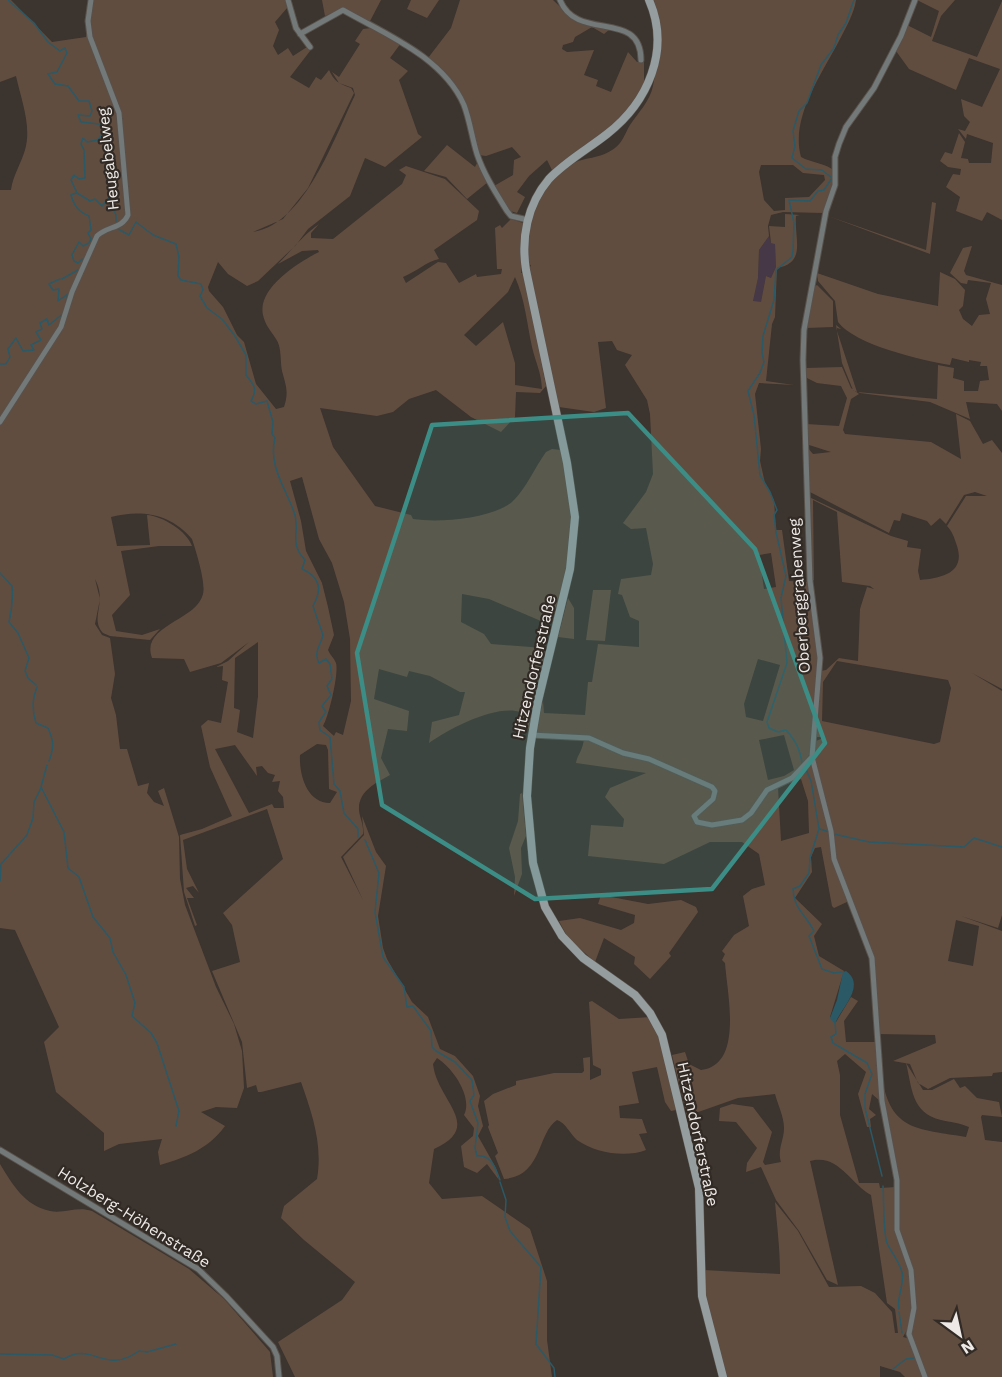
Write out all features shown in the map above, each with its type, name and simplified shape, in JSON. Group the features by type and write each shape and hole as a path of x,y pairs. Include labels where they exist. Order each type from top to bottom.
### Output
{"main road":[{"name":"Hitzendorferstraße","path":"649,0 655,19 657,44 653,72 644,93 622,122 566,164 549,180 540,193 528,220 524,247 526,270 567,463 575,523 570,569 531,735 527,781 529,829 533,863 545,907 555,926 572,947 630,991 646,1008 659,1029 667,1051 699,1188 702,1296 723,1377"}],"street":[{"name":"Heugabelweg","path":"0,422 61,327 72,292 98,236 102,231 117,226 127,218 119,113 90,37 88,21 91,0"},
{"path":"288,0 291,16 310,47"},
{"path":"559,0 577,21 620,28 629,33 639,45 641,60"},
{"name":"Oberberggrabenweg","path":"915,0 901,36 874,88 849,121 839,144 836,157 836,185 825,216 804,330 810,581 820,658 812,757 831,831 834,860 872,958 880,1083 897,1176 897,1230 911,1270 914,1308 909,1332 925,1377"},
{"path":"300,34 343,10 392,36 426,60 448,82 462,101 482,168 507,212 511,216 528,220"},
{"path":"531,735 589,738 623,753 649,759 712,787 715,791 714,797 694,816 696,821 702,824 742,820 751,813 768,789 788,780 812,757"},
{"name":"Holzberg-Höhenstraße","path":"0,1150 198,1269 273,1347 278,1356 279,1377"}],"highlighted area":[{"path":"628,413 755,549 825,743 712,889 535,899 382,805 357,653 432,425"}],"shaded area":[{"path":"0,0 11,0 52,42 86,37 92,0 287,0 287,8 275,22 279,30 273,46 278,55 288,48 293,56 307,47 310,51 290,77 309,88 316,77 321,80 329,70 339,83 332,72 339,77 360,44 355,41 363,29 371,28 401,43 390,58 408,71 399,80 418,134 422,137 385,167 365,158 350,196 308,229 297,244 319,224 311,233 311,238 333,239 402,184 406,175 399,170 406,166 445,179 479,211 477,220 434,250 439,259 403,277 406,283 438,262 446,263 459,283 476,274 477,277 501,274 502,269 497,269 495,228 500,225 502,228 511,219 523,223 521,273 524,273 546,386 540,393 516,392 515,417 501,432 471,417 436,390 409,399 393,412 377,416 320,408 333,447 375,506 411,515 413,519 464,518 503,508 522,491 546,452 552,449 561,450 572,499 571,551 555,622 548,624 489,599 462,594 461,622 484,634 491,644 544,648 546,654 529,729 525,727 521,712 499,711 461,724 429,743 432,722 459,715 465,692 460,692 430,676 409,671 407,677 379,669 374,699 409,711 407,731 388,729 381,758 390,775 369,788 361,798 359,810 363,834 341,857 363,900 343,857 364,835 362,816 376,852 386,866 378,916 387,959 412,1002 428,1017 440,1049 455,1056 473,1076 480,1096 478,1106 483,1126 478,1136 496,1168 499,1180 487,1164 477,1173 464,1167 461,1146 473,1136 474,1128 464,1115 466,1100 460,1084 437,1058 433,1064 436,1077 457,1122 456,1131 449,1140 434,1149 429,1183 442,1199 482,1196 530,1229 547,1281 547,1340 552,1377 295,1377 278,1342 342,1300 355,1282 281,1218 284,1206 317,1179 319,1154 312,1118 301,1082 261,1092 258,1092 256,1085 247,1088 242,1042 212,971 240,962 232,925 223,913 283,859 267,809 183,840 187,869 199,893 193,886 186,888 194,898 187,898 197,925 195,926 184,892 180,835 202,829 232,816 210,767 201,726 208,720 221,723 228,682 222,680 223,666 216,667 228,661 249,642 221,663 190,672 184,659 152,658 150,647 154,638 161,630 191,611 199,603 204,589 192,539 175,524 165,519 145,514 111,517 117,546 150,545 147,515 160,518 173,525 185,535 192,546 159,546 121,551 130,595 112,615 116,631 142,635 160,629 150,640 110,636 103,633 98,621 100,601 95,624 102,635 110,638 115,674 111,698 116,715 120,749 127,749 138,786 149,783 147,793 154,802 164,806 158,791 164,788 179,837 180,879 185,905 216,987 234,1024 242,1051 244,1088 237,1108 216,1107 201,1112 225,1126 211,1141 188,1155 160,1165 158,1152 162,1139 119,1144 104,1151 104,1133 56,1092 44,1042 59,1027 15,930 0,928 0,190 11,190 25,150 27,132 16,76 0,82","holes":["340,83 353,88 355,95 316,177 303,196 287,214 308,188 354,93 351,88","294,247 278,264 302,251 318,250 319,252 281,277 266,295 263,305 265,322 279,346 286,389 284,407 276,409 256,384 244,342 237,335 223,307 208,287 218,262 228,274 247,286 258,281","515,277 541,377 542,389 515,385 515,363 503,322 476,346 464,335 508,292","302,477 319,539 332,563 344,602 350,639 351,701 343,735 336,732 334,736 323,726 331,704 337,668 328,650 334,635 322,583 306,551 301,521 290,481","258,642 258,696 253,738 237,732 240,710 234,708 235,658","317,744 326,745 329,789 337,792 330,803 322,802 310,793 301,770 300,755","235,745 257,776 256,767 262,766 268,773 275,775 272,782 280,781 278,791 283,797 284,808 274,808 272,804 249,813 215,749"]},
{"path":"322,0 381,0 369,23 343,8 325,16"},
{"path":"411,0 439,0 427,18 407,9"},
{"path":"460,0 553,0 576,22 610,29 604,34 592,27 575,37 573,42 563,45 562,49 567,52 594,50 584,75 598,80 596,86 611,92 628,52 637,62 644,62 644,84 625,116 557,169 552,170 547,160 529,176 517,192 525,197 517,213 510,211 494,186 513,175 514,160 521,157 512,147 486,156 479,155 466,106 428,58 451,28"},
{"path":"654,0 856,0 847,25 810,96 800,127 801,157 835,172 835,179 824,213 783,212 771,215 768,226 769,236 759,250 758,278 753,301 761,302 766,276 771,278 776,267 775,244 771,243 769,226 785,227 785,214 800,215 796,216 796,255 792,261 777,268 775,317 772,324 766,381 794,385 759,383 755,394 761,449 760,461 765,483 774,500 776,530 782,530 789,581 809,582 819,658 809,755 794,774 772,785 745,817 733,821 702,823 695,818 714,800 715,789 585,736 536,733 543,700 544,713 585,715 588,682 592,682 598,644 639,647 639,621 630,617 622,595 618,594 621,579 651,575 653,564 646,528 631,529 623,523 646,492 653,474 650,414 647,400 625,365 632,355 617,350 612,341 598,342 606,408 594,412 559,407 529,270 531,265 528,264 531,222 541,195 558,173 581,160 609,152 618,146 647,102 653,86 656,65","holes":["761,165 793,165 803,173 824,175 825,180 809,197 785,198 785,210 774,211 764,200 759,172","771,553 776,587 764,589 759,555","758,659 780,665 763,721 746,717 744,704","784,735 794,770 784,776 768,780 759,740"]},
{"path":"917,0 955,0 941,16 932,41 977,57 1002,1 1002,220 987,212 982,221 956,211 960,197 946,187 953,174 960,175 961,169 948,167 940,161 945,152 952,154 959,133 965,142 961,158 968,159 969,163 991,163 993,143 967,134 966,139 958,129 965,131 970,122 964,116 961,99 982,107 1000,69 969,58 956,90 909,69 896,51 907,25 931,37 939,11"},
{"path":"447,145 475,167 478,161 488,182 467,199 446,177 424,171"},
{"path":"932,202 936,203 930,254 828,216 926,250"},
{"path":"769,236 771,243 775,243 776,267 771,278 766,276 761,302 756,303 753,301 758,278 759,250"},
{"path":"972,246 964,271 966,275 1002,285 1002,411 997,404 966,402 970,419 930,402 858,392 937,399 938,365 954,368 953,378 964,381 964,391 978,391 980,381 989,380 987,366 980,366 981,362 952,358 950,365 890,350 859,338 838,322 835,301 818,281 817,273 878,294 938,306 940,272 955,279 965,290 963,306 959,310 963,319 972,326 979,315 990,314 986,299 991,283 968,280 967,284 961,283 950,273 963,248"},
{"path":"817,285 833,301 833,327 806,328 814,287"},
{"path":"836,325 841,329 837,328 837,331 857,392 853,390 842,363"},
{"path":"842,367 851,388 859,394 851,399 843,430 845,434 931,442 961,459 956,414 970,421 983,444 992,440 1002,453 1002,689 972,673 1002,691 1002,915 998,928 961,916 1002,931 1002,1072 993,1073 992,1076 950,1078 928,1089 918,1083 910,1064 893,1061 936,1043 935,1035 877,1034 874,967 836,859 814,757 814,742 825,737 815,737 821,671 826,670 839,658 858,661 860,609 867,587 874,589 870,586 842,582 837,512 813,500 814,580 812,580 809,497 891,536 908,541 907,547 921,549 918,571 920,580 945,575 956,567 959,553 954,536 947,526 966,496 987,496 975,492 964,495 946,524 940,518 931,526 927,521 902,513 900,521 894,520 889,533 810,492 807,447 813,454 831,452 806,444 806,424 839,426 847,398 841,386 817,383 805,377 805,368","holes":["837,661 948,680 951,688 940,742 934,744 822,721 823,682","956,920 979,926 973,966 948,961"]},
{"path":"593,590 611,590 605,641 586,640"},
{"path":"568,598 574,608 574,639 558,637"},
{"path":"584,738 640,758 712,789 714,795 696,812 697,824 742,821 764,795 806,766 812,765 849,901 834,908 832,906 821,847 815,848 811,857 812,872 795,898 822,924 814,936 819,956 844,971 830,1017 836,1022 851,997 858,1001 844,1021 846,1042 875,1042 880,1101 872,1094 869,1109 876,1115 870,1119 871,1127 867,1127 858,1094 866,1072 845,1054 837,1061 840,1075 840,1115 859,1183 879,1183 880,1188 896,1187 895,1219 908,1259 913,1304 908,1328 903,1337 910,1339 924,1377 905,1377 900,1372 880,1366 880,1377 725,1377 704,1295 703,1270 780,1274 775,1202 798,1231 829,1287 861,1286 875,1293 892,1312 895,1333 898,1333 895,1309 887,1303 871,1195 836,1165 828,1161 810,1161 838,1285 827,1280 799,1231 776,1200 761,1167 746,1172 747,1163 757,1148 736,1122 719,1121 720,1108 732,1104 753,1107 772,1132 763,1162 765,1165 781,1162 784,1124 775,1094 738,1098 687,1116 672,1055 685,1052 689,1064 701,1070 714,1065 723,1055 728,1042 730,1009 725,963 722,960 725,954 722,951 734,935 749,926 743,896 752,889 765,885 759,854 742,842 710,842 664,864 588,856 591,825 623,827 624,819 605,797 610,788 646,773 576,763","holes":["801,779 808,801 809,833 781,841 778,787"]},
{"path":"522,793 526,836 521,848 522,874 514,896 515,877 509,848 518,821 520,794"},
{"path":"601,895 648,904 681,900 696,907 698,912 669,953 671,956 650,979 634,964 635,957 604,938 595,962 568,938 559,921 580,918 621,930 634,923 635,915 598,904"},
{"path":"592,1001 619,1019 651,1017 657,1029 676,1110 671,1111 665,1102 657,1067 632,1072 639,1103 619,1106 620,1118 642,1119 647,1133 639,1134 646,1150 629,1154 601,1151 577,1140 557,1120 546,1134 533,1162 526,1170 517,1176 504,1179 495,1156 498,1153 488,1127 484,1101 493,1094 516,1085 516,1081 554,1073 582,1073 584,1071 583,1058 590,1057 590,1080 601,1075 601,1069 593,1065 589,1002"},
{"path":"906,1063 923,1090 932,1090 954,1079 960,1088 965,1086 977,1098 999,1102 1002,1117 982,1115 981,1117 985,1140 1002,1142 1002,1377 926,1377 912,1339 914,1311 912,1270 898,1230 898,1185 886,1120 882,1077 892,1108 910,1125 966,1137 969,1127 931,1117 924,1112 918,1105 912,1090"},
{"path":"0,1164 20,1193 33,1204 55,1212 81,1209 92,1211 189,1269 224,1299 270,1352 273,1377 0,1377"}],"water":[{"path":"846,971 852,977 853,990 835,1024 830,1018 837,1000 843,972"}],"waterway":[{"path":"8,0 34,23 48,42 60,51 65,48 67,53 57,72 48,74 55,84 68,86 79,101 89,101 92,111 90,116 78,115 81,122 99,124 109,130 109,134 102,134 98,140 87,142 83,138 81,144 84,150 85,178 79,179 74,175 71,180 77,193 90,201 95,199 102,206 109,198 116,215 116,224"},
{"path":"802,763 797,745 786,730 778,732 769,728 767,722 787,663 781,598 786,576 776,532 774,515 777,510 760,475 754,415 748,391 760,373 764,362 763,336 774,300 776,270 792,257 794,223 789,200 810,201 818,191 824,190 832,178 822,170 806,169 792,158 795,146 793,131 799,111 807,103 821,65 834,48 854,0"},
{"path":"76,193 71,195 72,199 75,205 89,216 91,230 88,233 91,239 89,243 83,246 79,242 72,255 74,261 78,263 82,259 83,261"},
{"path":"118,229 129,235 136,222 153,235 176,244 179,257 178,276 181,280 201,284 203,290 200,296 207,308 222,319 246,355 246,375 255,390 251,401 256,404 267,401 273,422 272,434 275,438 273,448 278,476 294,512 297,548 305,560 302,569 313,576 318,584 318,595 313,606 323,635 317,659 319,663 326,659 330,664 332,679 327,686 331,695 322,706 326,712 319,722 320,730 330,737 334,784 340,791 344,813 358,829 358,837"},
{"path":"62,279 78,270"},
{"path":"60,279 49,284 53,290 59,289 58,301 68,294 66,302"},
{"path":"0,364 6,364 10,357 8,349 16,338 23,351 34,350 31,345 41,340 36,332 42,329 40,323 47,319 49,325 64,313"},
{"path":"0,573 12,586 9,622 18,633 29,658 25,671 28,678 36,685"},
{"path":"37,687 33,701 34,714 36,723 48,728 51,737 53,744 49,761"},
{"path":"47,765 41,787 64,832 68,868 79,877 93,917 110,938 113,952 126,975 135,1003 132,1016 151,1033 157,1043 179,1111 176,1126"},
{"path":"805,767 811,781 819,829 810,858 809,873 800,886 793,889 794,896 798,907 814,931 809,936 822,969 834,973 842,972"},
{"path":"0,881 1,864 27,835 33,818 34,802 41,788"},
{"path":"820,829 829,832"},
{"path":"834,834 869,842 964,847 974,838 1002,847"},
{"path":"365,840 379,873 375,912 383,957 404,987 407,1007 413,1006 431,1031 432,1047 455,1062 472,1080 474,1095 470,1101 478,1123 475,1148 477,1156 486,1157 489,1160 495,1167 500,1180"},
{"path":"835,1022 836,1034 831,1037 833,1043 867,1063 872,1074 865,1094 865,1108 882,1176"},
{"path":"500,1182 506,1200 505,1217 510,1231 541,1267 536,1344 554,1368 555,1377"},
{"path":"883,1186 887,1243 901,1268 903,1277 899,1309"},
{"path":"899,1312 902,1333"},
{"path":"0,1354 52,1355 64,1359 83,1354 117,1360 127,1358 139,1351 147,1352 176,1344"},
{"path":"893,1369 906,1359 915,1358"}]}
